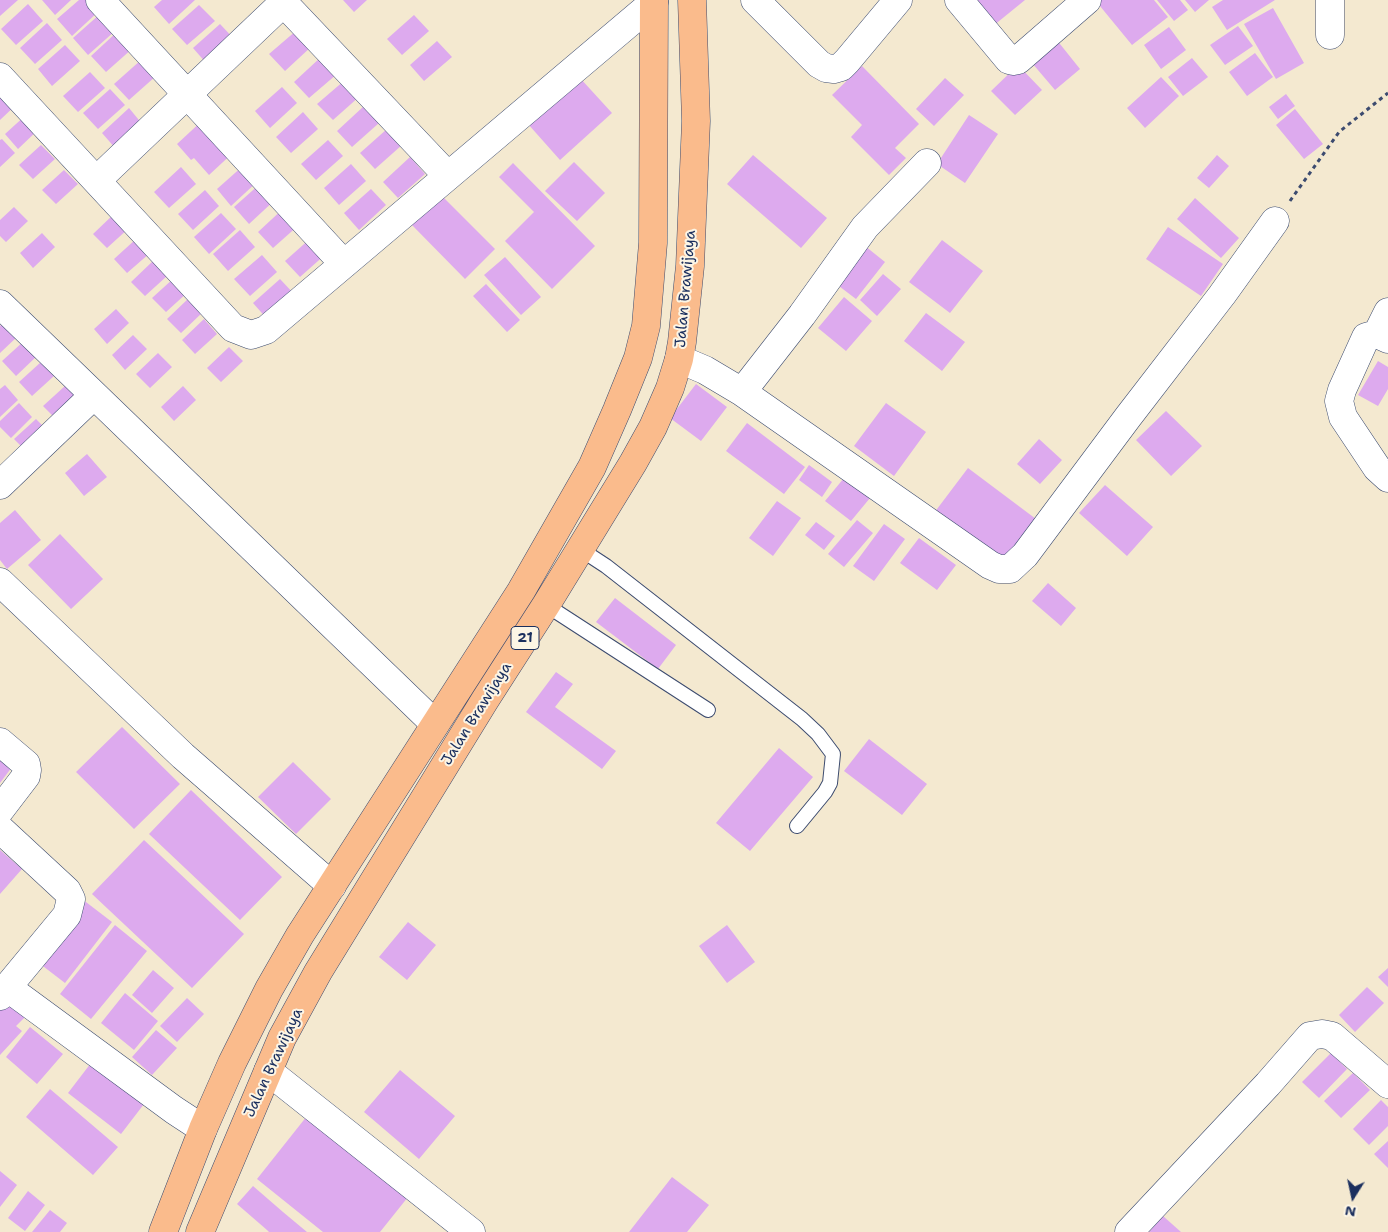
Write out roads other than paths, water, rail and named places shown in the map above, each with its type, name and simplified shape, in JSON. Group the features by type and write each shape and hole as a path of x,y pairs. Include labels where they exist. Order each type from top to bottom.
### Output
{"highway":[{"name":"Jalan Brawijaya","path":"200,1232 282,1038 318,972 633,463 653,427 670,388 679,359 690,266 696,121 692,0"},
{"name":"Jalan Brawijaya","path":"163,1232 202,1129 269,989 300,935 521,591 592,467 638,358 646,326 653,243 654,1"}],"street":[{"path":"100,0 344,264"},
{"path":"755,0 819,64 826,68 834,69 847,61 898,0"},
{"path":"959,0 1009,60 1016,61 1087,0"},
{"path":"1330,0 1330,35"},
{"path":"97,180 188,95 282,1 448,176"},
{"path":"0,77 233,328 251,335 266,330 654,1"},
{"path":"742,392 802,315 865,227 928,163"},
{"path":"679,359 705,370 742,392 990,565 999,569 1010,569 1025,555 1275,222"},
{"path":"0,304 436,724"},
{"path":"1384,328 1366,337 1342,390 1340,400 1343,417 1377,468 1388,478"},
{"path":"0,485 94,395"},
{"path":"0,582 182,756 332,886"},
{"path":"0,742 26,764 27,770 26,776 0,810"},
{"path":"0,828 67,891 71,899 67,916 4,992 202,1129"},
{"path":"1130,1232 1268,1084 1310,1036 1322,1034 1332,1036 1388,1084"},
{"path":"268,1071 472,1232"}],"lane":[{"path":"580,549 606,566 802,718 818,734 832,754 830,784 797,826"},
{"path":"546,605 708,710"}]}
